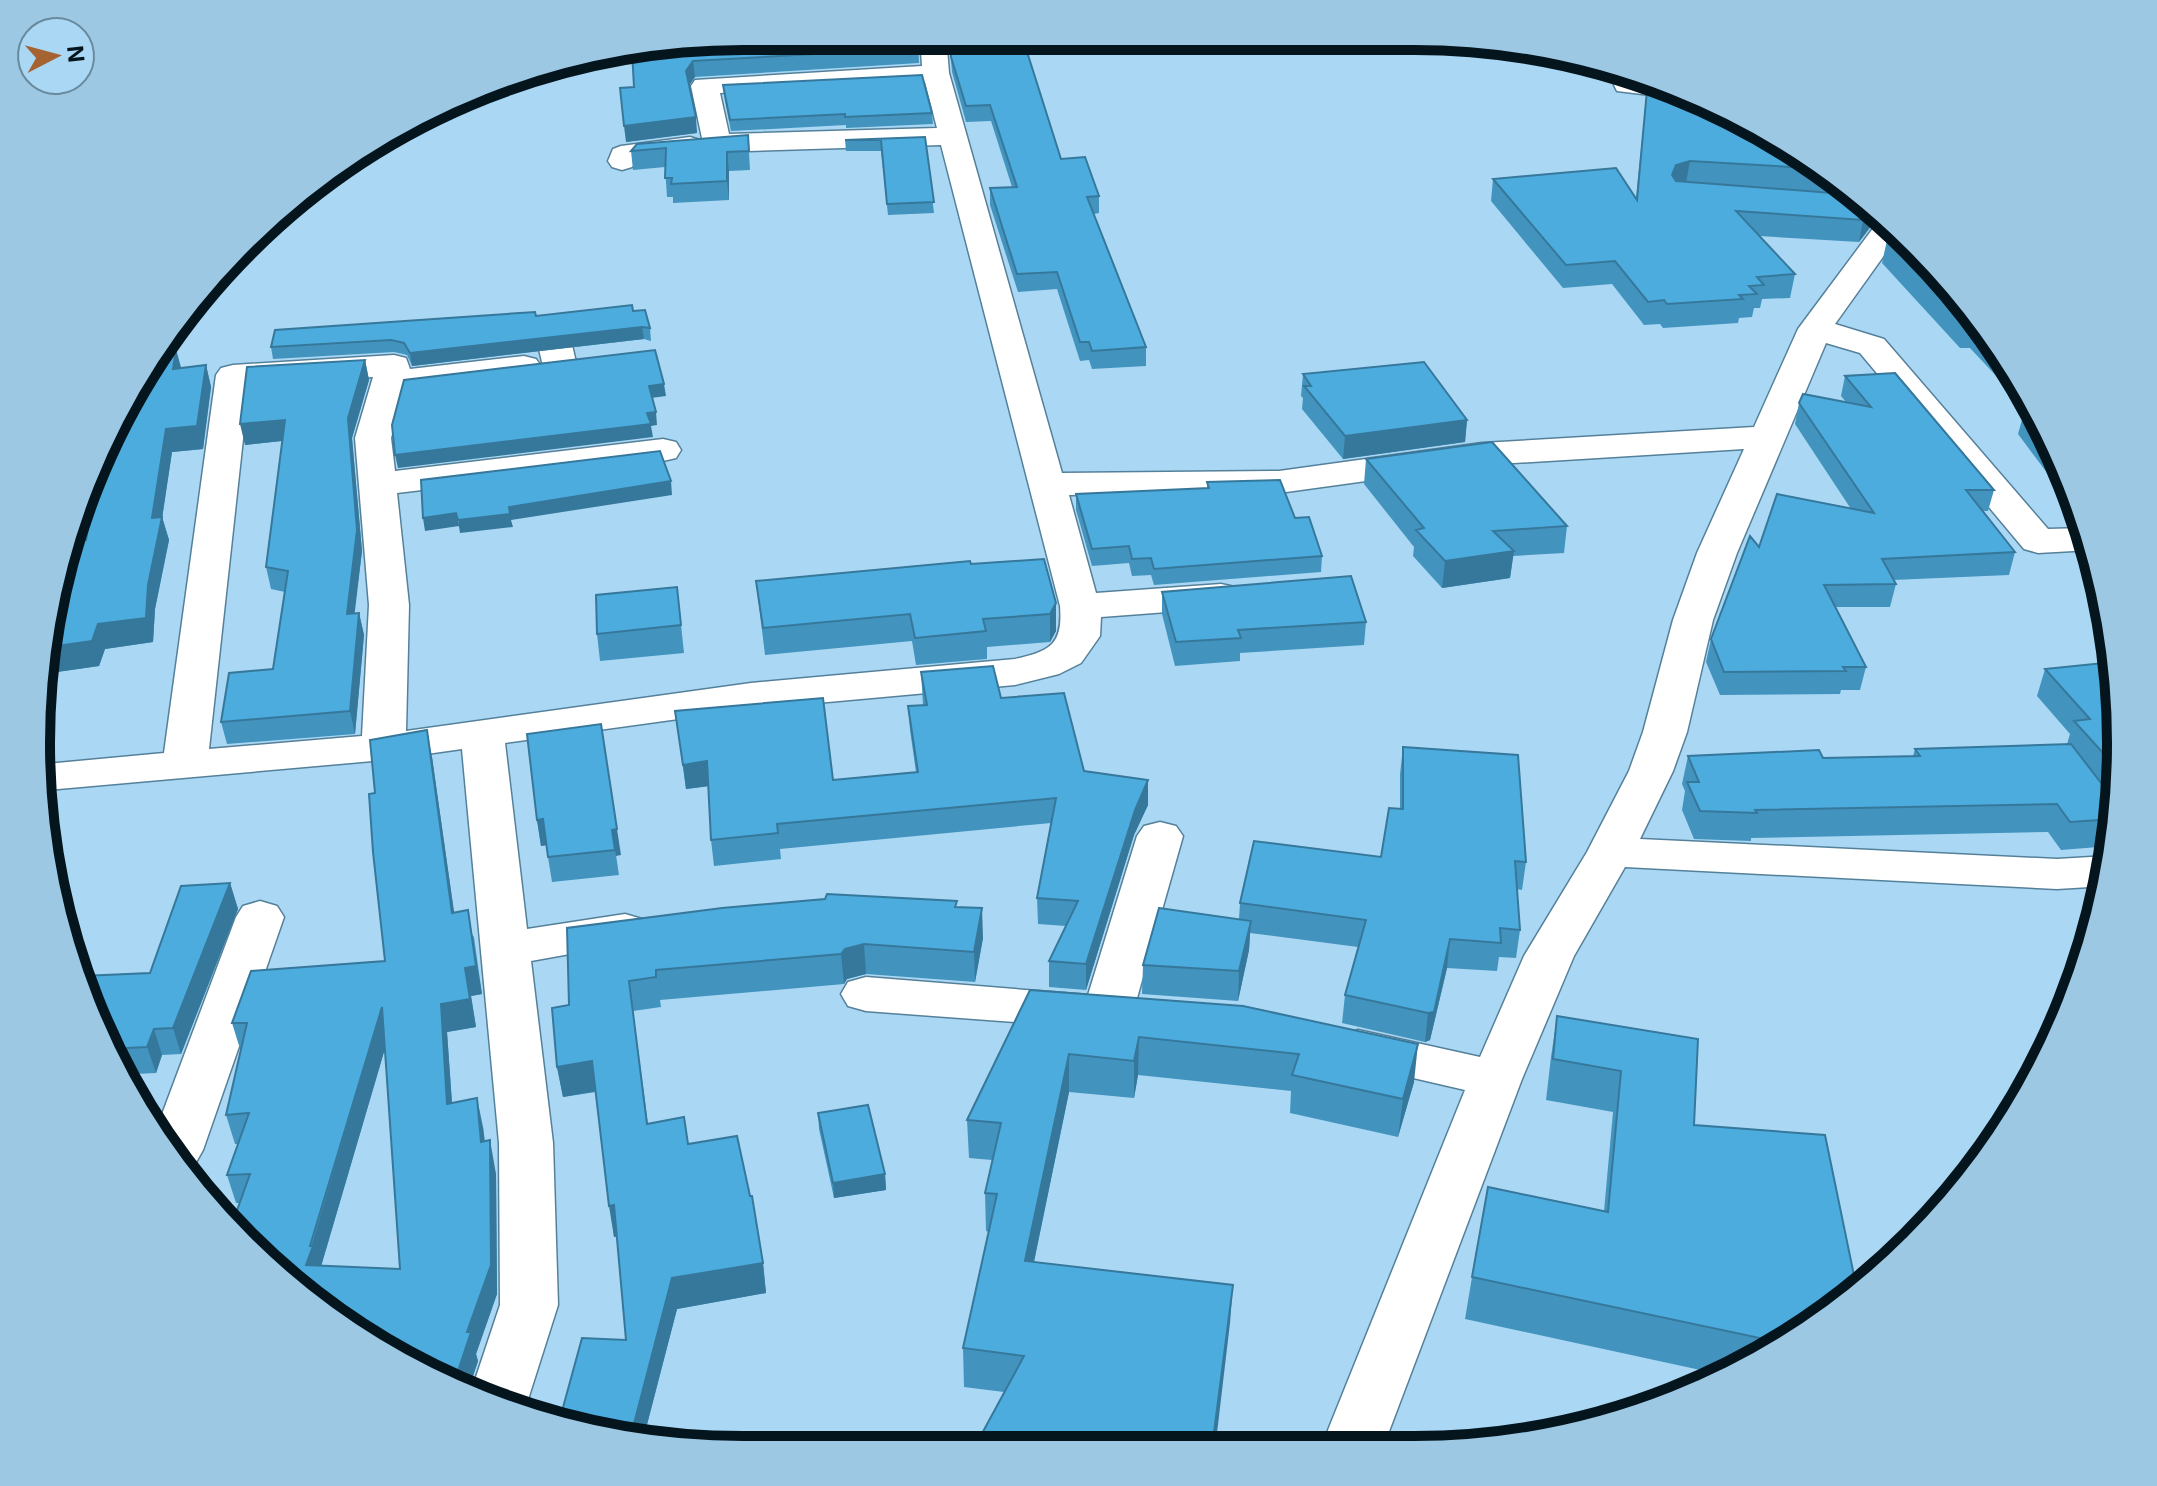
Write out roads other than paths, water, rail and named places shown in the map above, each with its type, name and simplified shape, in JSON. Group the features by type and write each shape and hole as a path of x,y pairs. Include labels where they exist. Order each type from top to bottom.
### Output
{"street":[{"path":"51,777 384,747 751,696 1015,672 1048,665 1069,654 1080,640 1083,625 1080,606 934,55 705,86 717,143"},
{"path":"1627,85 1632,85"},
{"path":"622,161 623,155 642,150 717,143 955,136"},
{"path":"1356,1436 1496,1079 1549,956 1610,852 1651,771 1665,732 1693,620 1717,553 1767,437 1815,329 1884,234"},
{"path":"388,382 573,360 551,328"},
{"path":"1815,329 1872,346 2038,541 2076,539"},
{"path":"185,766 233,375 394,365 373,438 389,605 384,747"},
{"path":"1048,484 1279,482 1482,454 1767,437"},
{"path":"376,484 663,450"},
{"path":"1080,606 1259,593"},
{"path":"482,734 526,1143 529,1305 501,1392"},
{"path":"866,994 1130,1014 1160,836"},
{"path":"1610,852 2057,874 2095,872"},
{"path":"178,1144 260,917"},
{"path":"505,949 670,924"},
{"path":"1316,1039 1496,1079"}]}
